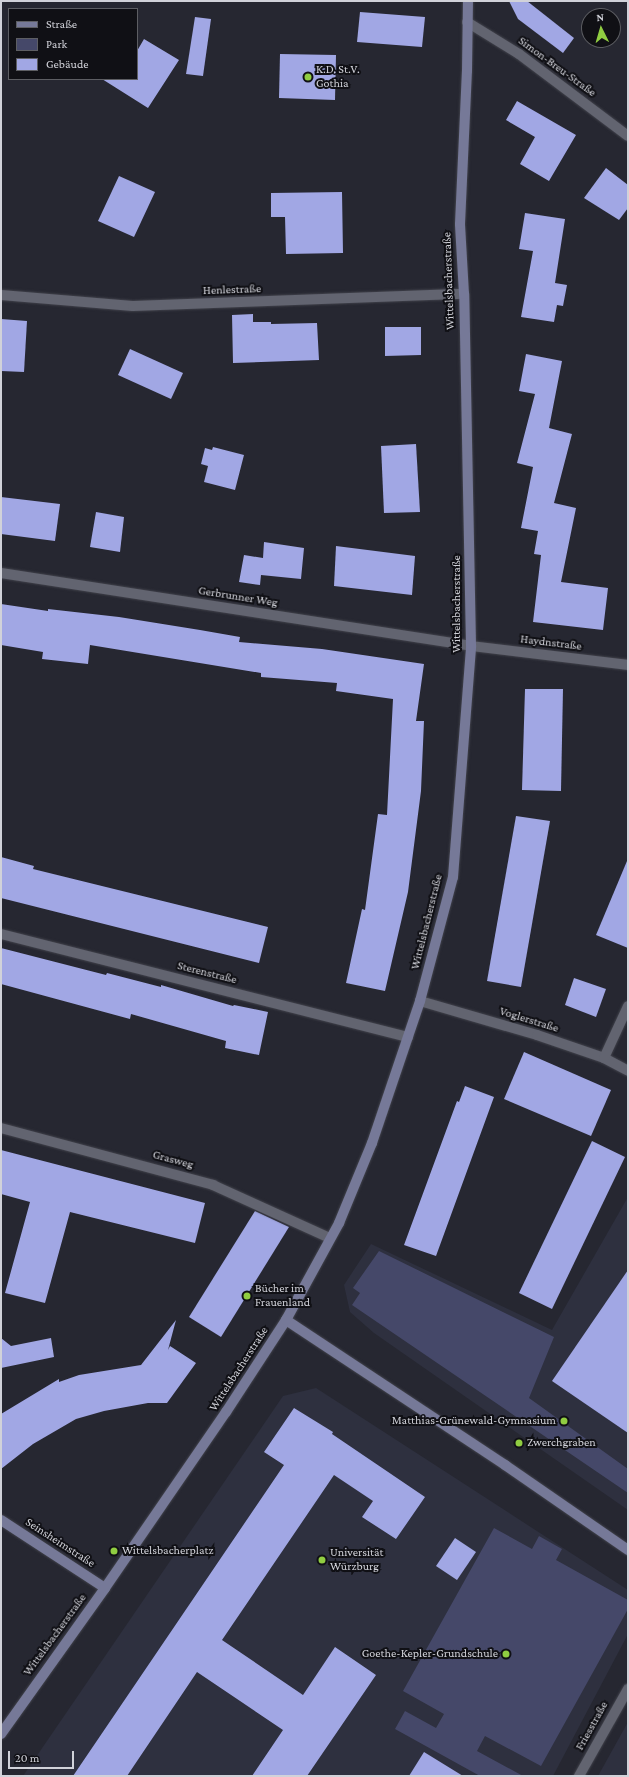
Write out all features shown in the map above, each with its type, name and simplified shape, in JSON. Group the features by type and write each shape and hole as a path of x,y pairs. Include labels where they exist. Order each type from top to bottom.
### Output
{"street":[{"name":"Wittelsbacherstraße","path":"1,1734 105,1588 230,1406 286,1320 339,1223 372,1143 420,1001 452,877 471,646 464,294 460,224 468,1"},
{"name":"Simon-Breu-Straße","path":"467,22 520,54 628,136"},
{"name":"Henlestraße","path":"1,295 133,306 464,294"},
{"name":"Gerbrunner Weg","path":"1,574 471,646"},
{"name":"Haydnstraße","path":"471,646 628,665"},
{"name":"Sterenstraße","path":"1,934 408,1037"},
{"name":"Voglerstraße","path":"420,1001 537,1035 604,1058 628,1071"},
{"path":"604,1058 628,1006"},
{"name":"Grasweg","path":"1,1128 213,1185 330,1238"},
{"path":"286,1320 505,1465 628,1550"},
{"name":"Seinsheimstraße","path":"1,1520 105,1588"},
{"name":"Friesstraße","path":"580,1776 628,1689"}],"shaded area":[{"name":"Matthias-Grünewald-Gymnasium","path":"628,1197 628,1510 374,1333 350,1312 344,1285 371,1244 552,1330"},
{"name":"Universität Würzburg","path":"316,1388 628,1590 628,1634 553,1776 23,1776 283,1396"},
{"path":"628,1722 628,1776 598,1776"}],"green space":[{"path":"379,1251 554,1337 529,1398 628,1469 628,1493 352,1305 360,1293 353,1288"},
{"name":"Goethe-Kepler-Grundschule","path":"494,1528 532,1549 539,1536 562,1549 556,1560 628,1600 628,1609 541,1766 485,1736 477,1751 523,1776 480,1776 395,1729 405,1711 436,1728 444,1714 403,1691"}],"building":[{"path":"509,1 527,1 574,38 563,53 518,19"},
{"path":"360,12 425,17 422,47 357,42"},
{"path":"195,17 211,19 203,76 186,74"},
{"path":"144,39 179,60 148,108 104,80 138,80 138,49"},
{"name":"K.D. St.V. Gothia","path":"280,54 336,55 335,100 279,98"},
{"path":"517,101 576,135 549,181 520,164 535,137 506,120"},
{"path":"606,168 628,185 628,208 619,220 584,198"},
{"path":"119,176 155,192 134,237 98,221"},
{"path":"342,192 343,253 286,254 285,217 271,217 271,193"},
{"path":"525,213 565,219 555,283 567,285 563,306 557,305 554,322 521,317 533,251 519,249"},
{"path":"253,314 253,322 271,322 271,324 317,323 319,360 233,363 232,315"},
{"path":"1,319 27,321 24,372 1,371"},
{"path":"385,327 421,327 421,355 385,356"},
{"path":"130,349 183,373 171,399 118,375"},
{"path":"526,354 562,361 549,428 572,434 554,503 576,508 561,582 608,588 603,630 533,622 541,555 534,554 538,531 521,528 533,467 517,463 535,394 519,391"},
{"path":"416,444 420,512 384,513 381,446"},
{"path":"213,447 244,455 235,490 204,482 208,466 201,464 205,448 212,450"},
{"path":"1,497 60,504 55,541 1,534"},
{"path":"96,512 124,517 120,552 90,547"},
{"path":"264,542 304,548 301,579 261,575 260,585 239,582 244,555 263,558"},
{"path":"336,546 415,556 412,595 334,586"},
{"path":"1,604 48,611 48,609 119,617 240,637 239,642 322,649 424,664 416,721 424,721 421,791 408,892 385,991 346,983 362,909 365,910 378,814 387,815 393,699 336,691 337,683 261,677 261,673 90,645 88,664 42,659 43,652 1,645"},
{"path":"525,689 563,689 561,791 522,790"},
{"path":"516,816 550,821 521,987 487,981"},
{"path":"1,857 34,866 33,869 268,927 259,963 1,898"},
{"path":"628,861 628,948 596,935"},
{"path":"1,948 106,975 107,973 161,987 161,985 233,1006 268,1012 259,1055 225,1048 226,1041 131,1014 130,1019 1,984"},
{"path":"574,978 606,989 596,1017 565,1005"},
{"path":"524,1052 611,1090 591,1136 504,1099"},
{"path":"465,1086 494,1097 436,1256 404,1245 457,1101 459,1102"},
{"path":"592,1141 625,1157 552,1309 519,1293"},
{"path":"1,1150 205,1203 195,1243 70,1212 45,1303 5,1293 30,1202 1,1194"},
{"path":"255,1211 289,1227 221,1337 189,1317"},
{"path":"628,1270 628,1433 552,1381"},
{"path":"176,1320 168,1350 170,1346 196,1363 167,1403 148,1403 104,1411 76,1419 33,1444 1,1469 1,1414 59,1379 59,1382 79,1375 141,1365"},
{"path":"1,1338 11,1346 51,1338 54,1357 1,1368"},
{"path":"294,1408 333,1432 332,1434 425,1497 396,1539 362,1517 373,1501 334,1475 222,1640 303,1695 335,1647 376,1675 307,1776 252,1776 283,1730 197,1672 127,1776 73,1776 284,1465 264,1452"},
{"path":"455,1538 476,1552 457,1580 436,1566"},
{"path":"424,1752 463,1776 409,1776"}],"place":[{"name":"K.D. St.V. Gothia","path":"308,77"},
{"name":"Bücher im Frauenland","path":"247,1296"},
{"name":"Matthias-Grünewald-Gymnasium","path":"564,1421"},
{"name":"Zwerchgraben","path":"519,1443"},
{"name":"Wittelsbacherplatz","path":"114,1551"},
{"name":"Universität Würzburg","path":"322,1560"},
{"name":"Goethe-Kepler-Grundschule","path":"506,1654"}]}
